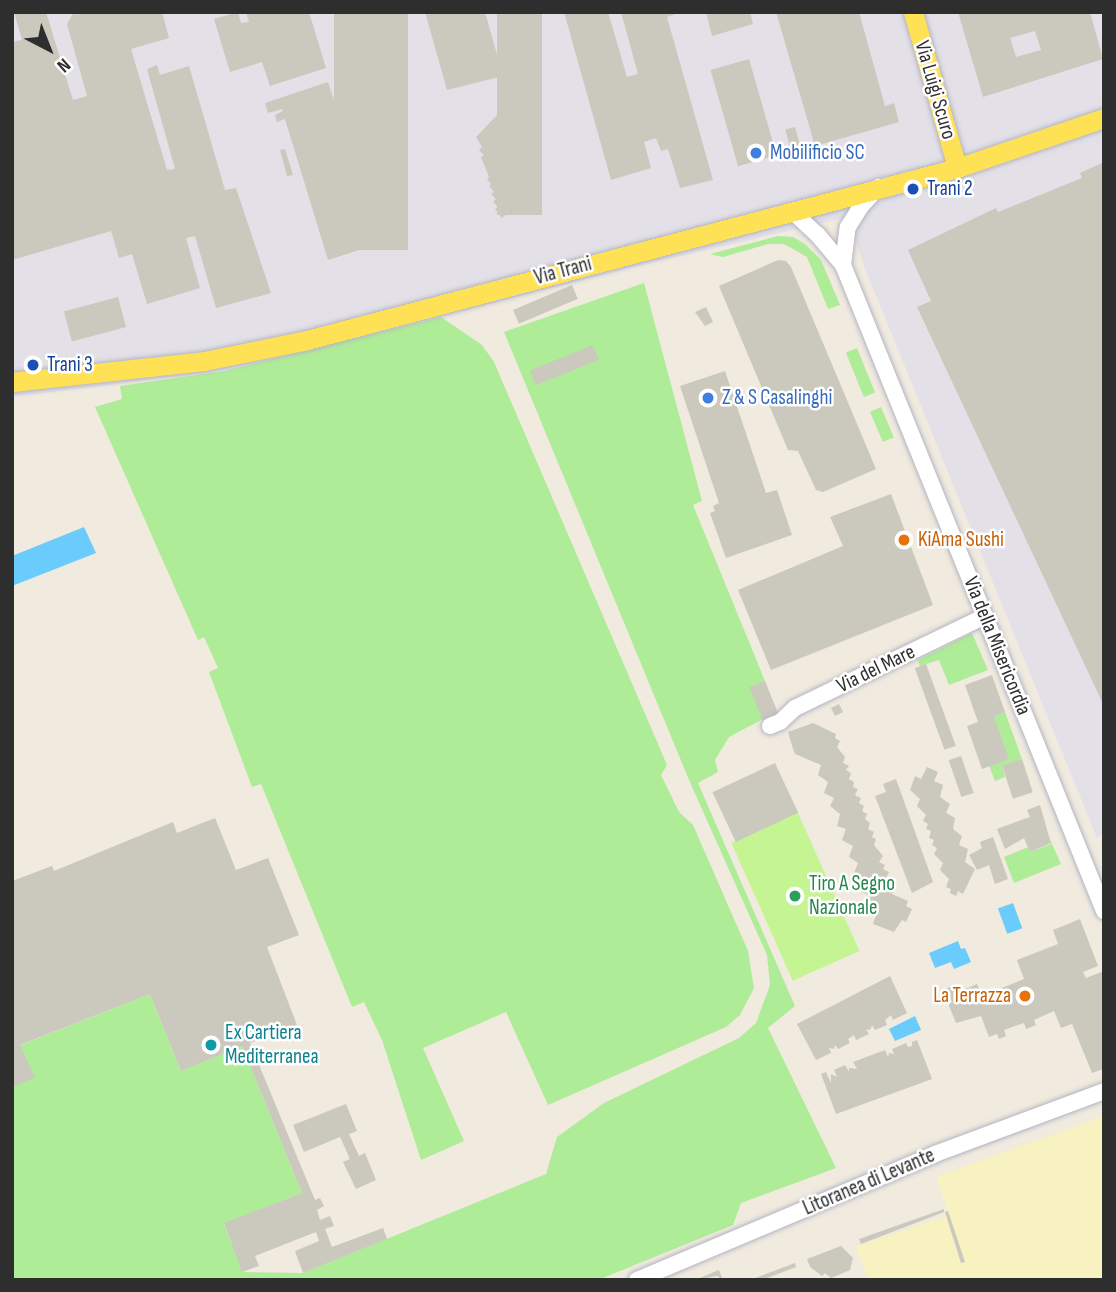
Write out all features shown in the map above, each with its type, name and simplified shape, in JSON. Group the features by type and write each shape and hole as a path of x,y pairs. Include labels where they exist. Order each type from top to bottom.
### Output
{"main road":[{"name":"Via Luigi Scuro","path":"913,12 957,168"},
{"name":"Via Trani","path":"12,382 204,361 307,340 957,168 1104,118"}],"street":[{"name":"Via della Misericordia","path":"843,265 848,227 862,205 879,187"},
{"name":"Via della Misericordia","path":"793,212 817,234 843,265 1104,911"},
{"name":"Via del Mare","path":"770,726 780,722 795,709 985,616"},
{"name":"Litoranea di Levante","path":"637,1280 935,1154 1104,1091"}],"shaded area":[{"path":"12,12 1104,12 1104,834 1097,838 864,266 848,217 638,266 224,371 12,397"}],"green space":[{"path":"778,236 793,237 805,244 821,260 840,305 828,309 807,257 784,244 768,244 723,257 710,254"},
{"path":"644,283 702,501 693,505 765,681 750,688 763,719 729,737 715,760 718,772 698,783 795,1006 768,1028 836,1168 741,1203 733,1225 598,1280 12,1280 12,1026 21,1045 150,994 181,1071 242,1046 302,1193 224,1224 243,1272 303,1273 546,1174 557,1137 604,1103 739,1038 756,1023 770,985 767,955 689,780 504,332"},
{"path":"441,317 482,345 494,362 667,765 661,775 679,812 693,825 748,951 754,988 740,1015 726,1027 548,1105 506,1012 423,1048 464,1141 421,1160 382,1040 364,1002 352,1007 261,784 252,787 209,672 218,668 204,637 198,640 95,407 122,399 120,386 224,371"},
{"path":"857,348 875,393 864,397 846,352"},
{"path":"881,407 894,437 883,442 870,412"},
{"path":"972,633 988,670 949,685 939,660 920,666 918,660"},
{"path":"1005,712 1022,759 1002,766 1005,777 995,781 989,766 994,717"},
{"name":"Tiro A Segno Nazionale","path":"798,813 859,951 793,981 731,843"},
{"path":"1047,833 1061,864 1014,883 1004,857 1028,847 1030,852 1051,844"}],"sand":[{"path":"1104,1116 1104,1280 869,1280 855,1247 949,1215 936,1177"}],"water":[{"path":"84,527 96,553 12,586 12,556"},
{"path":"1013,903 1022,928 1007,934 998,908"},
{"path":"958,941 961,949 965,948 971,962 954,969 951,962 935,968 929,953"},
{"path":"915,1016 921,1030 895,1041 889,1029"}],"building":[{"path":"14,12 46,12 73,100 87,96 67,24 74,12 162,12 169,38 131,49 167,170 175,169 147,69 157,65 160,75 189,66 225,190 236,188 271,293 216,308 195,236 186,238 200,288 147,304 132,254 119,258 111,231 12,260 12,42 22,40"},
{"path":"238,12 241,23 249,22 246,12 309,12 326,68 270,86 262,62 230,72 214,19"},
{"path":"334,12 408,12 408,250 334,250"},
{"path":"425,12 485,12 503,76 447,90"},
{"path":"497,12 542,12 542,215 497,215"},
{"path":"564,12 608,12 627,77 638,74 621,12 681,12 667,17 713,180 680,188 668,149 661,151 656,138 644,142 651,168 611,180"},
{"path":"706,12 750,12 753,24 712,36"},
{"path":"776,12 859,12 885,106 894,103 899,122 815,146"},
{"path":"958,12 1090,12 1103,59 983,97","holes":["1035,31 1041,50 1016,57 1010,38"]},
{"path":"749,59 777,155 738,166 711,70"},
{"path":"328,82 381,243 328,260 285,119 277,122 275,115 283,111 282,109 268,113 265,103"},
{"path":"499,113 506,121 505,130 525,188 515,200 518,204 502,218 495,209 498,207 493,202 496,199 491,194 494,192 489,186 491,184 481,157 484,155 479,150 482,147 476,137"},
{"path":"795,127 802,153 792,156 785,130"},
{"path":"285,149 293,175 287,176 280,150"},
{"path":"1102,163 1104,706 917,307 931,301 908,250 996,208 998,212 1082,178 1080,173"},
{"path":"778,260 786,261 791,267 876,469 823,492 816,490 798,451 788,450 719,286"},
{"path":"572,285 578,299 519,324 513,310"},
{"path":"118,297 126,327 72,341 64,311"},
{"path":"706,307 713,322 705,326 695,312"},
{"path":"593,345 599,360 536,385 530,370"},
{"path":"725,371 766,493 777,490 792,535 726,558 710,513 715,511 713,506 719,503 680,386"},
{"path":"891,494 933,605 771,670 738,590 843,546 830,517"},
{"path":"926,664 956,746 944,750 915,668"},
{"path":"992,675 1005,712 994,717 1009,759 982,769 967,726 978,722 965,685"},
{"path":"765,681 778,713 762,720 749,687"},
{"path":"839,704 843,712 835,716 831,708"},
{"path":"813,723 836,734 835,738 840,741 837,747 845,757 843,763 849,766 846,770 851,773 849,779 854,782 853,787 858,789 855,795 861,798 859,803 864,806 862,811 867,814 865,819 870,823 868,829 874,832 874,845 883,856 879,862 885,865 883,869 889,872 886,878 891,880 889,884 895,887 892,894 908,901 906,906 912,909 906,922 902,920 894,932 873,924 877,912 867,906 871,896 861,892 865,880 854,873 858,863 849,857 853,846 842,840 846,829 837,826 840,814 830,806 834,798 824,793 828,782 818,775 821,765 795,754 793,749 788,732"},
{"path":"961,756 974,793 961,797 949,760"},
{"path":"1022,759 1033,792 1013,799 1002,765"},
{"name":"Tiro A Segno Nazionale","path":"775,763 798,813 736,842 712,792"},
{"path":"927,767 938,772 934,781 943,785 940,797 950,804 946,813 955,818 953,829 962,836 959,845 968,849 965,862 975,869 963,894 958,891 956,896 946,887 949,879 940,870 943,863 934,854 937,848 932,845 934,840 929,838 931,831 926,829 928,824 923,821 926,815 917,806 920,799 910,790 915,776 921,779"},
{"path":"896,779 933,882 912,893 875,796 886,792 883,784"},
{"path":"1040,805 1051,843 1030,852 1024,838 1005,849 997,829 1030,817 1027,810"},
{"name":"Ex Cartiera Mediterranea","path":"215,818 236,870 268,858 299,935 267,947 297,1025 250,1043 315,1200 320,1198 324,1206 317,1210 320,1220 330,1216 334,1226 325,1229 332,1247 383,1228 387,1239 303,1273 295,1251 319,1241 316,1232 255,1256 259,1266 242,1272 224,1223 302,1193 242,1046 181,1071 150,994 20,1045 35,1078 12,1087 12,881 52,866 54,871 173,822 177,833"},
{"path":"993,837 1008,879 995,884 989,865 977,870 969,855 982,848 980,842"},
{"name":"La Terrazza","path":"1080,919 1098,966 1083,972 1086,978 1104,971 1104,1069 1092,1073 1072,1024 1061,1028 1054,1011 1034,1020 1036,1025 1026,1029 1024,1023 1004,1030 1006,1036 999,1039 997,1034 989,1037 981,1016 956,1023 948,1003 952,1002 950,997 946,998 943,990 955,985 958,992 977,984 982,996 1024,979 1017,960 1058,944 1053,930"},
{"path":"890,976 907,1013 893,1020 891,1015 885,1020 887,1025 875,1030 872,1025 870,1030 866,1029 869,1034 856,1040 854,1035 848,1039 850,1043 838,1049 835,1045 834,1049 829,1048 831,1053 816,1060 797,1024"},
{"path":"917,1040 932,1079 836,1114 821,1074 826,1072 831,1083 831,1074 837,1077 834,1070 845,1065 849,1072 849,1068 857,1069 853,1062 885,1050 888,1057 889,1053 894,1054 892,1049 906,1043 908,1047 912,1046 912,1042"},
{"path":"346,1104 357,1131 349,1134 359,1156 365,1153 376,1180 356,1189 343,1162 350,1159 340,1137 304,1152 293,1125"},
{"path":"944,1209 944,1212 861,1244 859,1239"},
{"path":"948,1211 965,1262 961,1263 945,1212"},
{"path":"841,1246 853,1258 850,1270 831,1278 825,1273 822,1276 810,1267 807,1259"},
{"path":"795,1263 796,1267 762,1280 750,1280"},
{"path":"719,1270 723,1280 717,1276 695,1280"}],"place":[{"name":"Mobilificio SC","path":"756,153"},
{"name":"Trani 2","path":"913,189"},
{"name":"Trani 3","path":"33,365"},
{"name":"Z & S Casalinghi","path":"708,398"},
{"name":"KiAma Sushi","path":"904,540"},
{"name":"Tiro A Segno Nazionale","path":"795,896"},
{"name":"La Terrazza","path":"1025,996"},
{"name":"Ex Cartiera Mediterranea","path":"211,1045"}]}
